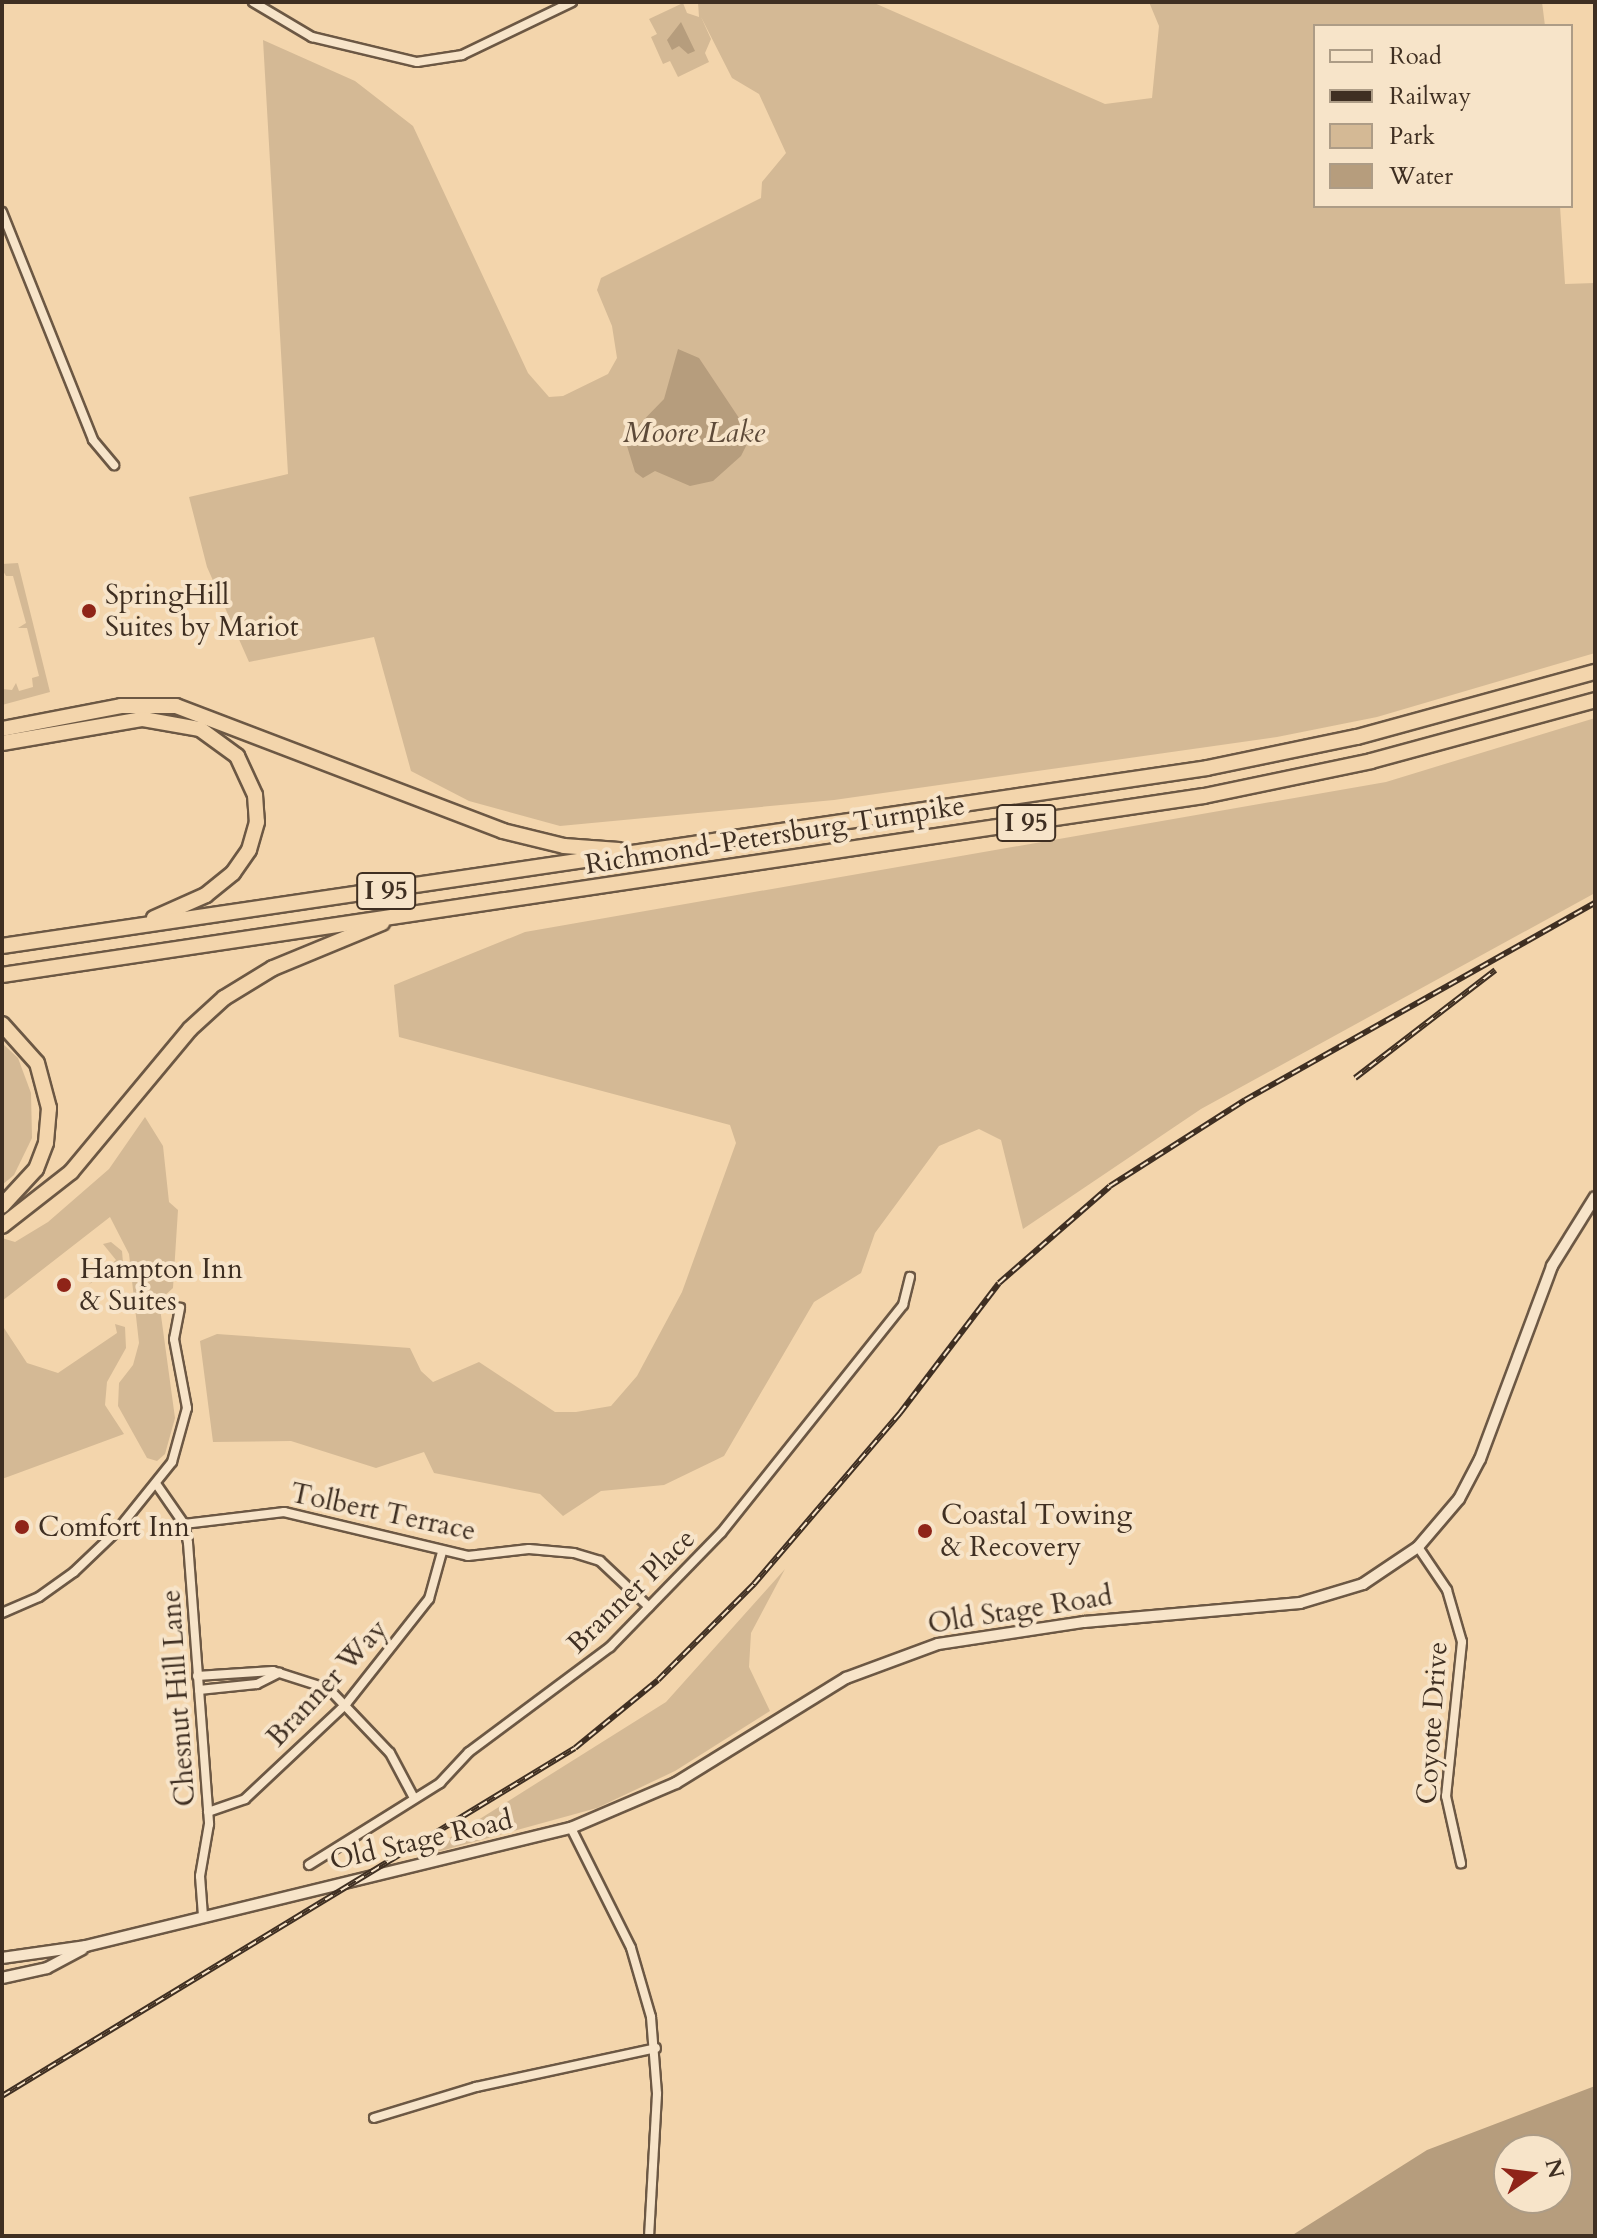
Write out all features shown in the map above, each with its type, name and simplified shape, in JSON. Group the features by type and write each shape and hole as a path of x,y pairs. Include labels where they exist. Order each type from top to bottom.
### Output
{"highway":[{"name":"Richmond-Petersburg Turnpike","path":"2,946 1207,768 1357,737 1595,672"},
{"name":"Richmond-Petersburg Turnpike","path":"2,975 1204,796 1384,758 1595,700"},
{"path":"2,729 121,706 176,706 522,837 564,846 651,851"},
{"path":"2,743 124,720 163,720 214,736 245,767 255,795 257,822 244,859 206,895 121,930"},
{"path":"2,1226 71,1172 190,1029 224,998 273,968 390,918"},
{"path":"2,1024 37,1063 49,1108 46,1143 36,1169 2,1206"}],"street":[{"path":"253,2 312,37 417,62 462,55 572,2"},
{"path":"2,212 93,440 114,465"},
{"name":"Old Stage Road","path":"2,1958 86,1946 571,1828 676,1783 811,1697 907,1653 1030,1628 1300,1603 1363,1584 1418,1547 1446,1517 1470,1479 1552,1266 1595,1197"},
{"name":"Branner Place","path":"309,1865 414,1798 598,1657 721,1533 903,1305 910,1277"},
{"path":"2,1613 39,1597 74,1572 157,1485 185,1427 185,1389 173,1331 180,1308"},
{"name":"Chesnut Hill Lane","path":"157,1485 184,1524 208,1812 200,1876 203,1916"},
{"name":"Tolbert Terrace","path":"184,1524 284,1512 442,1552 480,1557 529,1549 574,1553 600,1561 649,1607"},
{"name":"Coyote Drive","path":"1418,1547 1447,1590 1462,1642 1446,1796 1461,1863"},
{"name":"Branner Way","path":"208,1812 245,1799 346,1704 429,1599 442,1552"},
{"path":"199,1690 257,1684 280,1673"},
{"path":"197,1676 280,1673 329,1689 390,1753 414,1798"},
{"path":"571,1828 637,1963 656,2048 649,2236"},
{"name":"Old Stage Road","path":"2,1978 47,1968 86,1946"},
{"path":"374,2118 476,2087 656,2048"}],"green space":[{"path":"698,2 872,2 1105,104 1152,98 1159,26 1149,2 1542,2 1545,24 1313,24 1313,208 1560,208 1565,284 1595,283 1595,653 1377,717 1277,737 834,800 560,826 469,801 411,771 374,637 249,662 207,567 189,497 288,474 263,40 355,81 413,126 528,373 549,397 563,396 608,374 617,358 612,326 597,290 601,278 761,198 762,182 786,153 759,94 732,78 701,17 711,39 705,53 709,62 678,77 670,61 663,64 651,37 657,34 649,19 683,3 687,13 699,17"},
{"path":"18,563 50,692 2,705 2,689 12,690 16,683 19,691 33,687 32,678 39,676 27,628 18,628 26,623 13,576 6,576 2,569 2,564"},
{"path":"1595,718 1595,893 1201,1109 1023,1229 1001,1140 979,1129 939,1146 875,1233 861,1273 814,1302 724,1456 664,1485 601,1491 563,1516 540,1494 434,1473 424,1452 376,1468 291,1441 213,1442 200,1341 217,1334 410,1348 421,1371 433,1382 479,1362 555,1412 576,1412 611,1406 637,1376 682,1292 736,1143 730,1125 399,1037 394,985 525,932 1386,782"},
{"path":"2,1043 18,1058 31,1093 32,1138 14,1175 2,1185"},
{"path":"145,1117 163,1146 169,1202 178,1210 173,1288 162,1298 160,1308 175,1418 165,1454 157,1461 147,1458 118,1406 119,1383 133,1365 139,1343 129,1254 110,1217 2,1301 2,1238 15,1242 48,1222 109,1169"},
{"path":"111,1242 122,1251 124,1274 115,1271 119,1264 88,1285 116,1260 103,1244"},
{"path":"115,1324 125,1327 126,1348 107,1382 105,1405 124,1434 2,1479 2,1325 27,1363 58,1373 117,1333"},
{"path":"785,1569 751,1633 749,1667 770,1711 675,1771 597,1808 419,1857 666,1702"}],"water":[{"path":"681,22 695,51 688,54 679,46 672,50 667,40"},
{"name":"Moore Lake","path":"678,349 699,358 751,436 741,456 713,481 690,486 655,471 643,478 635,472 627,446 630,434 664,399"},
{"path":"1595,2086 1595,2236 1291,2236 1427,2150"}],"railway":[{"path":"2,2096 575,1748 658,1680 754,1584 900,1413 999,1283 1110,1186 1245,1100 1595,903"},
{"path":"1355,1078 1495,970"}],"place":[{"name":"SpringHill Suites by Mariot","path":"89,611"},
{"name":"Hampton Inn & Suites","path":"64,1285"},
{"name":"Comfort Inn","path":"22,1527"},
{"name":"Coastal Towing & Recovery","path":"925,1531"}]}
